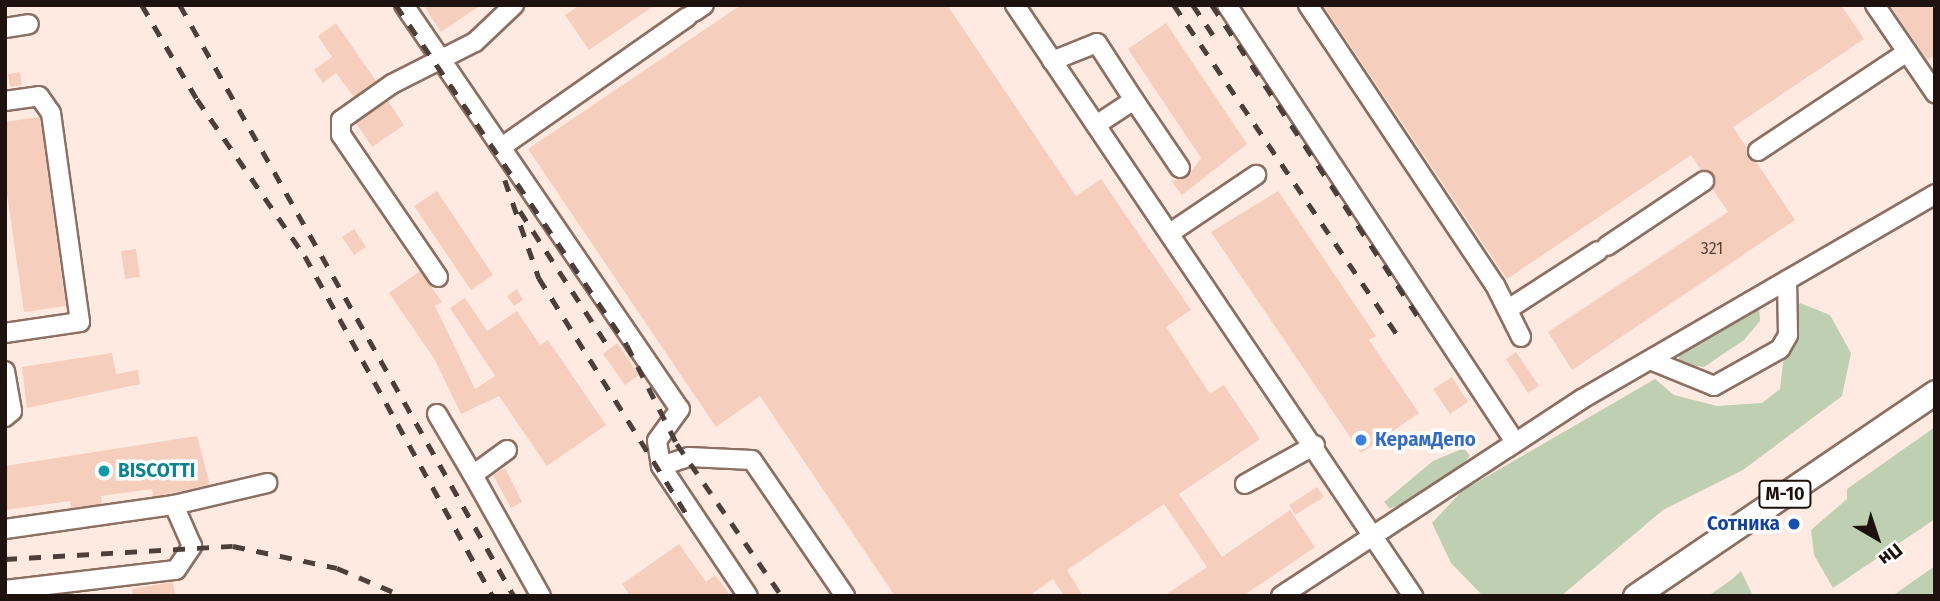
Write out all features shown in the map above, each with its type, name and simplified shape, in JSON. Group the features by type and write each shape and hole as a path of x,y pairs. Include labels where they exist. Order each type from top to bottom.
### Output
{"main road":[{"name":"М-10","path":"1635,596 1935,392"}],"lane":[{"path":"404,5 503,145 680,410 657,441 661,466 748,596"},
{"path":"438,278 341,135 341,120 440,56 475,42 514,5"},
{"path":"1015,5 1374,531 1413,596"},
{"path":"1227,5 1515,442"},
{"path":"1308,5 1510,308 1521,337"},
{"path":"1875,5 1935,93"},
{"path":"503,145 695,12"},
{"path":"5,28 29,24"},
{"path":"1052,61 1097,43 1180,168"},
{"path":"1758,151 1907,52"},
{"path":"5,101 39,96 51,113 80,321 5,334"},
{"path":"1096,125 1134,100"},
{"path":"1170,233 1256,175"},
{"path":"1510,308 1704,181"},
{"path":"1281,596 1374,531 1515,442 1935,194"},
{"path":"1650,360 1714,386 1780,349 1788,335 1787,280"},
{"path":"5,371 12,411 5,417"},
{"path":"437,414 541,596"},
{"path":"1245,484 1315,445"},
{"path":"473,475 507,450"},
{"path":"661,466 713,455 752,460 845,596"},
{"path":"5,529 174,505 267,483"},
{"path":"5,590 176,570 192,546 174,505"}],"green space":[{"path":"1800,303 1830,315 1851,353 1842,396 1743,470 1663,510 1561,596 1483,596 1451,563 1432,523 1462,491 1655,379 1674,395 1717,406 1762,403 1780,389 1788,321"},
{"path":"1759,307 1760,321 1744,340 1704,367 1679,364 1679,353"},
{"path":"1935,427 1935,519 1833,588 1814,555 1811,530 1847,499 1847,489"},
{"path":"1464,448 1470,456 1450,477 1400,506 1389,508 1384,502 1433,461"},
{"path":"1935,566 1935,596 1892,596"},
{"path":"1741,571 1753,596 1708,596 1731,580"}],"building":[{"path":"423,5 481,5 441,32"},
{"path":"580,5 655,5 589,50 565,15"},
{"path":"741,5 947,5 1076,196 1101,179 1191,310 1166,327 1210,394 1224,385 1260,439 1179,494 1222,557 1290,510 1315,547 1243,596 1164,596 1207,567 1164,504 1067,570 1083,596 1064,596 1053,579 1029,596 895,596 760,396 716,427 528,149"},
{"path":"1323,5 1841,5 1864,39 1733,127 1795,220 1572,370 1548,332 1728,212 1712,188 1713,174 1701,170 1691,155 1507,279"},
{"path":"1890,5 1935,5 1935,55 1927,60"},
{"path":"336,23 376,81 354,97 336,73 323,83 314,70 332,57 318,36"},
{"path":"1166,23 1247,144 1182,195 1171,181 1187,177 1201,158 1128,49"},
{"path":"20,72 22,85 10,87 8,74"},
{"path":"388,101 404,125 372,147 356,123"},
{"path":"40,117 66,306 24,312 5,180 5,122"},
{"path":"437,191 493,275 471,290 414,206"},
{"path":"1278,191 1376,336 1369,340 1419,413 1361,453 1211,232"},
{"path":"354,229 366,247 354,255 342,237"},
{"path":"136,249 140,277 125,279 121,251"},
{"path":"420,271 442,302 435,306 475,389 495,376 450,308 465,298 487,331 517,311 540,345 548,340 606,425 547,466 499,396 461,414 435,360 389,293"},
{"path":"517,289 523,300 514,306 507,296"},
{"path":"617,343 639,375 625,385 603,354"},
{"path":"1516,352 1539,386 1528,393 1506,359"},
{"path":"112,353 116,374 138,370 140,384 27,408 22,367"},
{"path":"1452,377 1468,402 1450,414 1433,389"},
{"name":"BISCOTTI","path":"197,436 210,485 153,497 152,489 101,496 102,504 71,508 70,501 5,510 5,466"},
{"path":"505,468 522,502 511,508 493,475"},
{"path":"1317,487 1324,497 1295,515 1289,505"},
{"path":"679,544 706,582 715,575 731,596 630,596 622,584"},
{"path":"173,582 175,596 133,596 132,589"}],"railway":[{"path":"142,5 197,99 305,256 493,596"},
{"path":"180,5 514,596"},
{"path":"396,5 627,345 677,444 782,596"},
{"path":"1174,5 1402,342"},
{"path":"1193,5 1213,35"},
{"path":"1212,5 1422,322"},
{"path":"505,180 539,278 691,521"},
{"path":"520,211 610,349"},
{"path":"5,559 233,546 337,568 403,596"}],"place":[{"name":"КерамДепо","path":"1361,440"},
{"name":"BISCOTTI","path":"104,471"},
{"name":"Сотника","path":"1794,524"}]}
